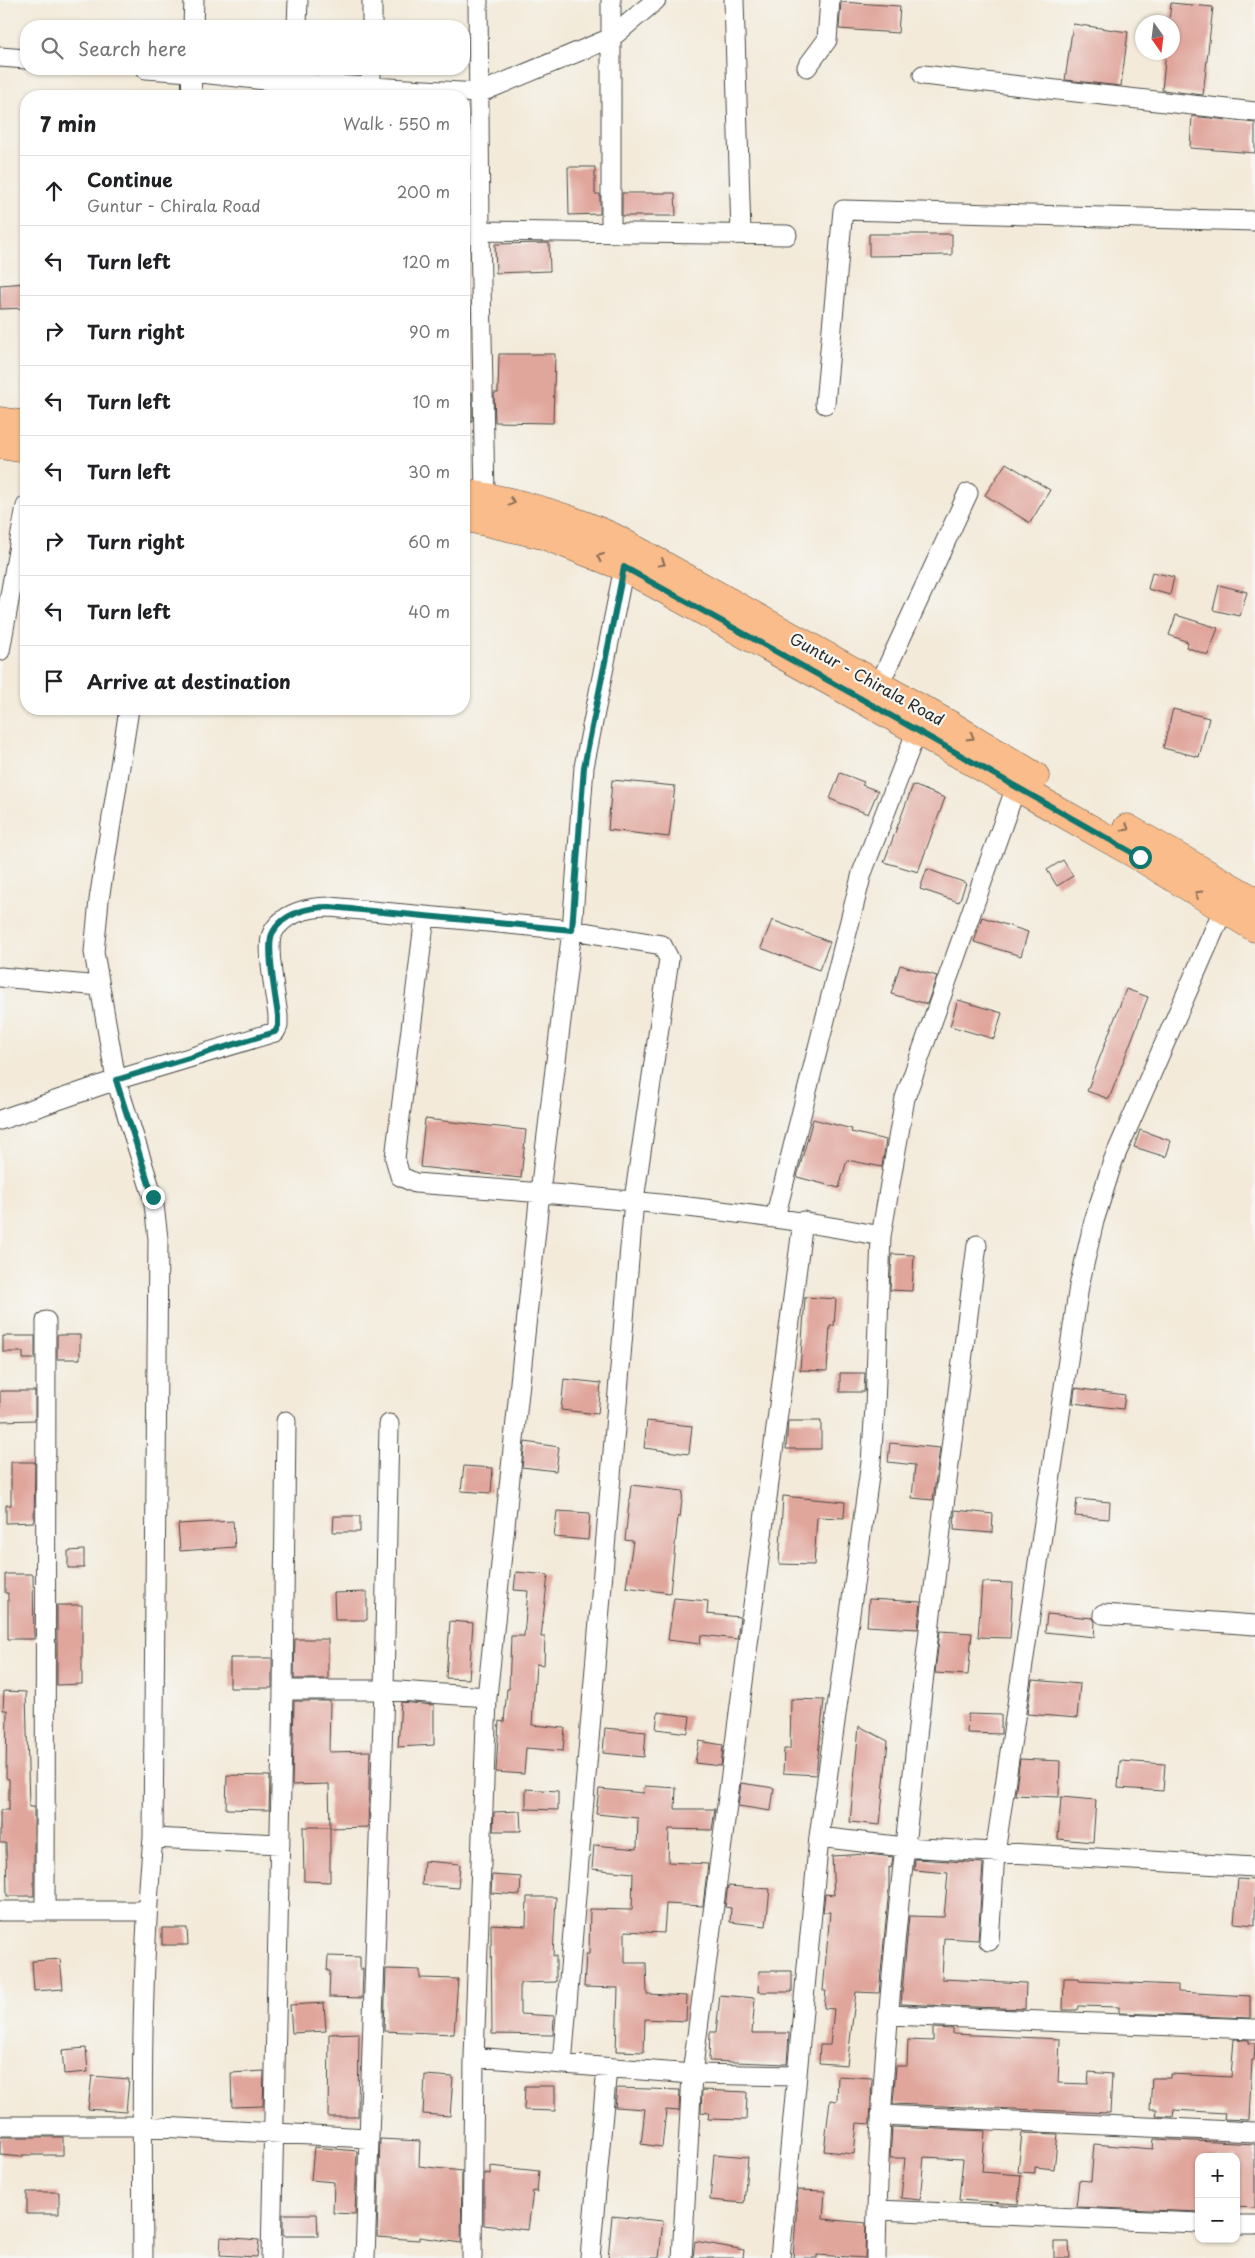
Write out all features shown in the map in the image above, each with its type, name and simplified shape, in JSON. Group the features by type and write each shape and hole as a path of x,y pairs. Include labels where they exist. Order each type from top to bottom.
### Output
{"main road":[{"path":"0,421 20,424"},
{"path":"0,445 20,449"},
{"name":"Guntur - Chirala Road","path":"474,495 539,508 611,536 879,685 1255,901"},
{"name":"Guntur - Chirala Road","path":"470,518 543,535 624,567 1140,857 1255,928"}],"street":[{"path":"193,20 194,0"},
{"path":"297,20 298,0"},
{"path":"372,0 372,20"},
{"path":"474,495 480,231 478,0"},
{"path":"611,0 612,233"},
{"path":"470,92 479,93 611,38 656,0"},
{"path":"734,0 740,234"},
{"path":"807,67 827,40 830,0"},
{"path":"0,57 20,59"},
{"path":"191,75 192,90"},
{"path":"231,75 288,82 435,90"},
{"path":"923,75 1255,112"},
{"path":"825,404 844,210 1255,221"},
{"path":"480,231 787,235"},
{"path":"879,685 968,493"},
{"path":"0,651 20,543"},
{"path":"472,2258 474,2057 487,1696 540,1192 572,930 584,767 624,567"},
{"path":"128,715 97,916 94,952 116,1080 153,1197 158,1238 153,1838 146,1911 142,2126 143,2258"},
{"path":"775,1218 862,873 917,730"},
{"path":"780,2258 795,2076 819,1837 871,1462 875,1408 881,1236 905,1098 1016,787"},
{"path":"0,1120 116,1080 275,1032 278,1026 278,1016 270,948 272,934 282,923 298,912 315,907 572,930 662,945 669,959 634,1200 562,2064"},
{"path":"989,1941 995,1853 1079,1286 1094,1221 1117,1152 1223,910"},
{"path":"425,916 395,1158 396,1168 400,1176 415,1183 634,1200 803,1221 881,1236"},
{"path":"0,977 100,986"},
{"path":"682,2258 692,2074 803,1221"},
{"path":"876,2258 888,2015 904,1847 937,1555 977,1245"},
{"path":"45,1911 46,1321"},
{"path":"271,2258 283,1690 286,1421"},
{"path":"365,2258 369,2184 368,2138 384,1690 389,1424"},
{"path":"1103,1614 1255,1624"},
{"path":"283,1690 384,1690 487,1696"},
{"path":"819,1837 904,1847 1255,1867"},
{"path":"153,1838 280,1844"},
{"path":"0,1911 146,1911"},
{"path":"888,2015 1255,2029"},
{"path":"474,2057 692,2074 795,2076"},
{"path":"590,2258 607,2068"},
{"path":"882,2115 1255,2132"},
{"path":"0,2126 142,2126 368,2138"},
{"path":"877,2210 1195,2223"},
{"path":"1240,2224 1255,2225"}],"building":[{"path":"841,2 900,6 898,33 839,29"},
{"path":"1171,3 1213,7 1203,95 1162,90 1165,60 1180,60 1180,15 1170,15"},
{"path":"1073,24 1128,32 1121,86 1065,80"},
{"path":"1192,116 1255,123 1255,153 1190,148"},
{"path":"568,167 595,167 595,194 600,194 600,214 569,215"},
{"path":"622,193 675,193 676,216 622,216"},
{"path":"869,234 952,234 952,255 869,256"},
{"path":"549,243 550,271 496,273 495,244"},
{"path":"20,283 20,308 0,309 0,285"},
{"path":"499,354 555,354 553,423 495,422 494,393 498,393"},
{"path":"470,393 472,393 472,421 470,421"},
{"path":"1006,463 1050,490 1030,523 985,495"},
{"path":"1152,572 1174,577 1170,595 1148,589"},
{"path":"1219,585 1247,592 1240,616 1213,610"},
{"path":"1176,615 1218,628 1208,655 1186,647 1188,642 1169,635"},
{"path":"1173,709 1209,718 1199,757 1163,748"},
{"path":"840,773 864,782 862,785 878,791 868,814 830,799"},
{"path":"612,780 675,786 669,837 608,830"},
{"path":"913,785 945,798 918,872 884,862"},
{"path":"1063,860 1073,876 1057,886 1047,870"},
{"path":"927,869 966,883 959,902 920,889"},
{"path":"982,917 1028,932 1021,956 974,942"},
{"path":"772,920 830,942 819,970 761,948"},
{"path":"900,965 937,976 927,1004 891,994"},
{"path":"1126,989 1148,997 1109,1099 1087,1091"},
{"path":"958,1000 1002,1013 994,1039 950,1026"},
{"path":"425,1119 526,1130 521,1178 420,1167"},
{"path":"813,1119 852,1129 851,1132 886,1140 882,1167 847,1160 839,1188 797,1177"},
{"path":"1140,1130 1171,1141 1166,1157 1134,1147"},
{"path":"892,1254 914,1255 912,1291 890,1290"},
{"path":"805,1297 836,1299 834,1326 830,1326 827,1371 800,1370"},
{"path":"80,1335 80,1359 57,1359 57,1336"},
{"path":"3,1336 35,1336 35,1359 23,1359 23,1352 3,1352"},
{"path":"840,1373 865,1373 864,1392 840,1392"},
{"path":"564,1379 601,1383 598,1414 561,1410"},
{"path":"1075,1388 1125,1395 1123,1409 1073,1403"},
{"path":"0,1391 35,1391 35,1420 0,1421"},
{"path":"647,1421 692,1426 689,1454 644,1448"},
{"path":"788,1421 821,1421 821,1449 786,1449"},
{"path":"525,1442 559,1447 556,1471 522,1467"},
{"path":"890,1443 940,1448 933,1500 912,1498 915,1465 888,1462"},
{"path":"11,1462 35,1462 34,1522 6,1523 6,1505 11,1505"},
{"path":"464,1466 493,1468 491,1493 461,1491"},
{"path":"631,1485 683,1491 680,1517 678,1517 670,1593 626,1587 633,1541 625,1540"},
{"path":"783,1496 845,1502 844,1518 817,1517 814,1565 779,1564"},
{"path":"1077,1499 1110,1502 1109,1519 1075,1516"},
{"path":"955,1510 993,1514 992,1533 954,1530"},
{"path":"557,1511 590,1513 588,1540 554,1537"},
{"path":"334,1516 360,1516 360,1532 333,1532"},
{"path":"233,1521 235,1547 180,1551 178,1524"},
{"path":"84,1550 84,1568 68,1568 68,1551"},
{"path":"516,1572 548,1575 541,1637 545,1637 544,1665 536,1664 532,1725 565,1728 563,1751 526,1748 524,1774 496,1772 499,1721 504,1722 507,1689 509,1689 511,1636 524,1636 528,1591 514,1590"},
{"path":"5,1574 33,1574 34,1639 8,1639 8,1593 5,1593"},
{"path":"982,1582 1013,1583 1010,1638 978,1637"},
{"path":"367,1592 367,1620 335,1620 334,1593"},
{"path":"674,1598 708,1601 707,1614 740,1617 737,1639 701,1635 700,1644 668,1640"},
{"path":"869,1599 921,1602 918,1629 867,1626"},
{"path":"57,1605 82,1605 82,1684 57,1685"},
{"path":"1047,1614 1093,1618 1095,1622 1094,1637 1045,1632"},
{"path":"450,1621 473,1623 469,1679 446,1678"},
{"path":"940,1631 972,1633 968,1675 935,1673"},
{"path":"295,1639 328,1639 328,1679 294,1679"},
{"path":"230,1658 272,1658 272,1688 230,1688"},
{"path":"1032,1680 1080,1684 1077,1718 1027,1714"},
{"path":"4,1691 26,1692 29,1807 34,1807 34,1896 7,1896 6,1843 0,1843 0,1810 9,1810 9,1779 6,1778 7,1710 3,1710"},
{"path":"791,1699 824,1700 816,1775 783,1773 784,1749 790,1749"},
{"path":"294,1701 330,1701 329,1752 370,1751 368,1827 330,1828 329,1784 292,1785"},
{"path":"401,1702 434,1705 434,1745 398,1747"},
{"path":"658,1712 690,1716 688,1733 656,1729"},
{"path":"968,1714 1001,1715 1001,1734 967,1733"},
{"path":"859,1726 888,1741 880,1825 850,1822"},
{"path":"605,1728 646,1732 644,1757 603,1753"},
{"path":"699,1741 723,1745 721,1766 695,1763"},
{"path":"1020,1759 1060,1761 1059,1797 1015,1795"},
{"path":"1120,1761 1165,1764 1163,1791 1118,1788"},
{"path":"227,1775 270,1776 269,1810 226,1809"},
{"path":"741,1783 774,1788 771,1811 738,1806"},
{"path":"645,1786 676,1788 675,1809 715,1809 712,1830 669,1829 668,1862 708,1864 703,1906 666,1904 664,1933 625,1931 625,1963 646,1963 647,1994 687,1996 686,2021 645,2019 644,2052 616,2051 618,1988 584,1987 586,1954 589,1954 590,1909 632,1910 633,1873 592,1869 594,1845 637,1849 638,1818 596,1814 599,1789 644,1793"},
{"path":"526,1789 558,1791 558,1810 526,1809"},
{"path":"1061,1797 1096,1800 1093,1842 1058,1839"},
{"path":"520,1811 521,1831 493,1831 494,1812"},
{"path":"303,1827 330,1827 330,1882 304,1881"},
{"path":"867,1854 893,1857 891,1868 889,1867 889,1889 879,1993 856,1992 847,2065 819,2063 820,2045 830,2045 834,2009 824,2008 826,1991 823,1991 830,1912 823,1912 825,1894 834,1895 832,1856"},
{"path":"915,1859 983,1863 978,1940 944,1938 942,1979 1026,1983 1025,2009 901,2004 909,1916 944,1917 948,1873 914,1870"},
{"path":"424,1861 460,1864 458,1888 422,1885"},
{"path":"492,1875 521,1877 520,1895 491,1893"},
{"path":"1238,1879 1255,1880 1255,1925 1234,1923"},
{"path":"728,1886 770,1889 766,1926 730,1922 731,1908 725,1907"},
{"path":"527,1897 556,1897 553,1956 556,1956 556,1982 520,1983 520,2014 554,2016 553,2035 492,2034 491,1924 526,1926"},
{"path":"162,1928 187,1928 188,1945 162,1945"},
{"path":"328,1956 360,1957 360,1969 363,1969 362,1998 329,1997 330,1971 327,1971"},
{"path":"60,1959 63,1989 34,1991 32,1961"},
{"path":"386,1969 420,1970 420,1978 458,1979 454,2034 384,2031"},
{"path":"759,1971 792,1971 792,1992 758,1992"},
{"path":"1064,1978 1079,1978 1079,1981 1178,1985 1178,1992 1250,1996 1250,2018 1119,2013 1119,2007 1078,2006 1077,2010 1063,2010"},
{"path":"720,1995 755,1998 752,2033 789,2033 787,2064 709,2061 710,2032 716,2032"},
{"path":"324,2003 326,2031 292,2033 290,2005"},
{"path":"933,2028 953,2029 953,2034 1060,2039 1058,2083 1088,2084 1089,2072 1112,2074 1110,2113 893,2104 896,2066 907,2066 908,2040 933,2041"},
{"path":"359,2033 358,2117 328,2117 329,2034"},
{"path":"1234,2039 1249,2040 1249,2043 1255,2043 1254,2060 1252,2060 1249,2120 1224,2119 1225,2113 1174,2110 1173,2117 1156,2116 1157,2109 1150,2109 1152,2078 1171,2078 1171,2074 1231,2077"},
{"path":"86,2048 88,2072 64,2074 62,2050"},
{"path":"264,2071 263,2106 232,2107 231,2073"},
{"path":"425,2075 453,2077 450,2116 423,2114"},
{"path":"92,2076 129,2079 126,2112 88,2109"},
{"path":"838,2076 872,2078 870,2124 857,2123 854,2154 824,2151 830,2100 837,2101"},
{"path":"525,2086 555,2086 555,2111 524,2110"},
{"path":"617,2088 680,2090 679,2111 666,2110 662,2147 641,2144 645,2109 615,2107"},
{"path":"702,2090 747,2092 746,2120 708,2119 709,2113 701,2112"},
{"path":"892,2127 985,2131 982,2172 1021,2175 1018,2204 959,2200 963,2159 924,2157 920,2200 901,2198 905,2158 890,2158"},
{"path":"1022,2133 1058,2134 1054,2169 1035,2167 1035,2173 1018,2172"},
{"path":"0,2137 63,2137 63,2155 22,2155 22,2157 0,2155"},
{"path":"380,2139 420,2141 419,2166 462,2171 461,2243 419,2237 419,2240 377,2237"},
{"path":"1154,2139 1255,2144 1255,2208 1240,2207 1240,2153 1195,2153 1195,2212 1076,2207 1079,2180 1091,2181 1094,2144 1153,2149"},
{"path":"314,2147 357,2151 355,2214 333,2213 334,2182 311,2180"},
{"path":"714,2154 748,2157 744,2203 710,2200"},
{"path":"490,2166 539,2171 537,2192 533,2191 528,2230 484,2225 484,2173 490,2174"},
{"path":"798,2190 825,2191 823,2219 866,2223 865,2258 817,2255 817,2258 793,2258"},
{"path":"27,2192 59,2192 59,2214 27,2214"},
{"path":"283,2214 317,2214 318,2236 283,2236"},
{"path":"612,2216 663,2221 659,2258 608,2258"},
{"path":"221,2237 259,2240 257,2257 220,2255"},
{"path":"695,2241 744,2250 743,2258 693,2258"},
{"path":"1054,2242 1069,2242 1070,2258 1054,2258"}],"route":[{"path":"153,1197 116,1080 275,1032 278,1026 278,1016 270,948 272,934 282,923 298,912 315,907 330,907 572,930 584,767 624,567 1140,857"}]}
